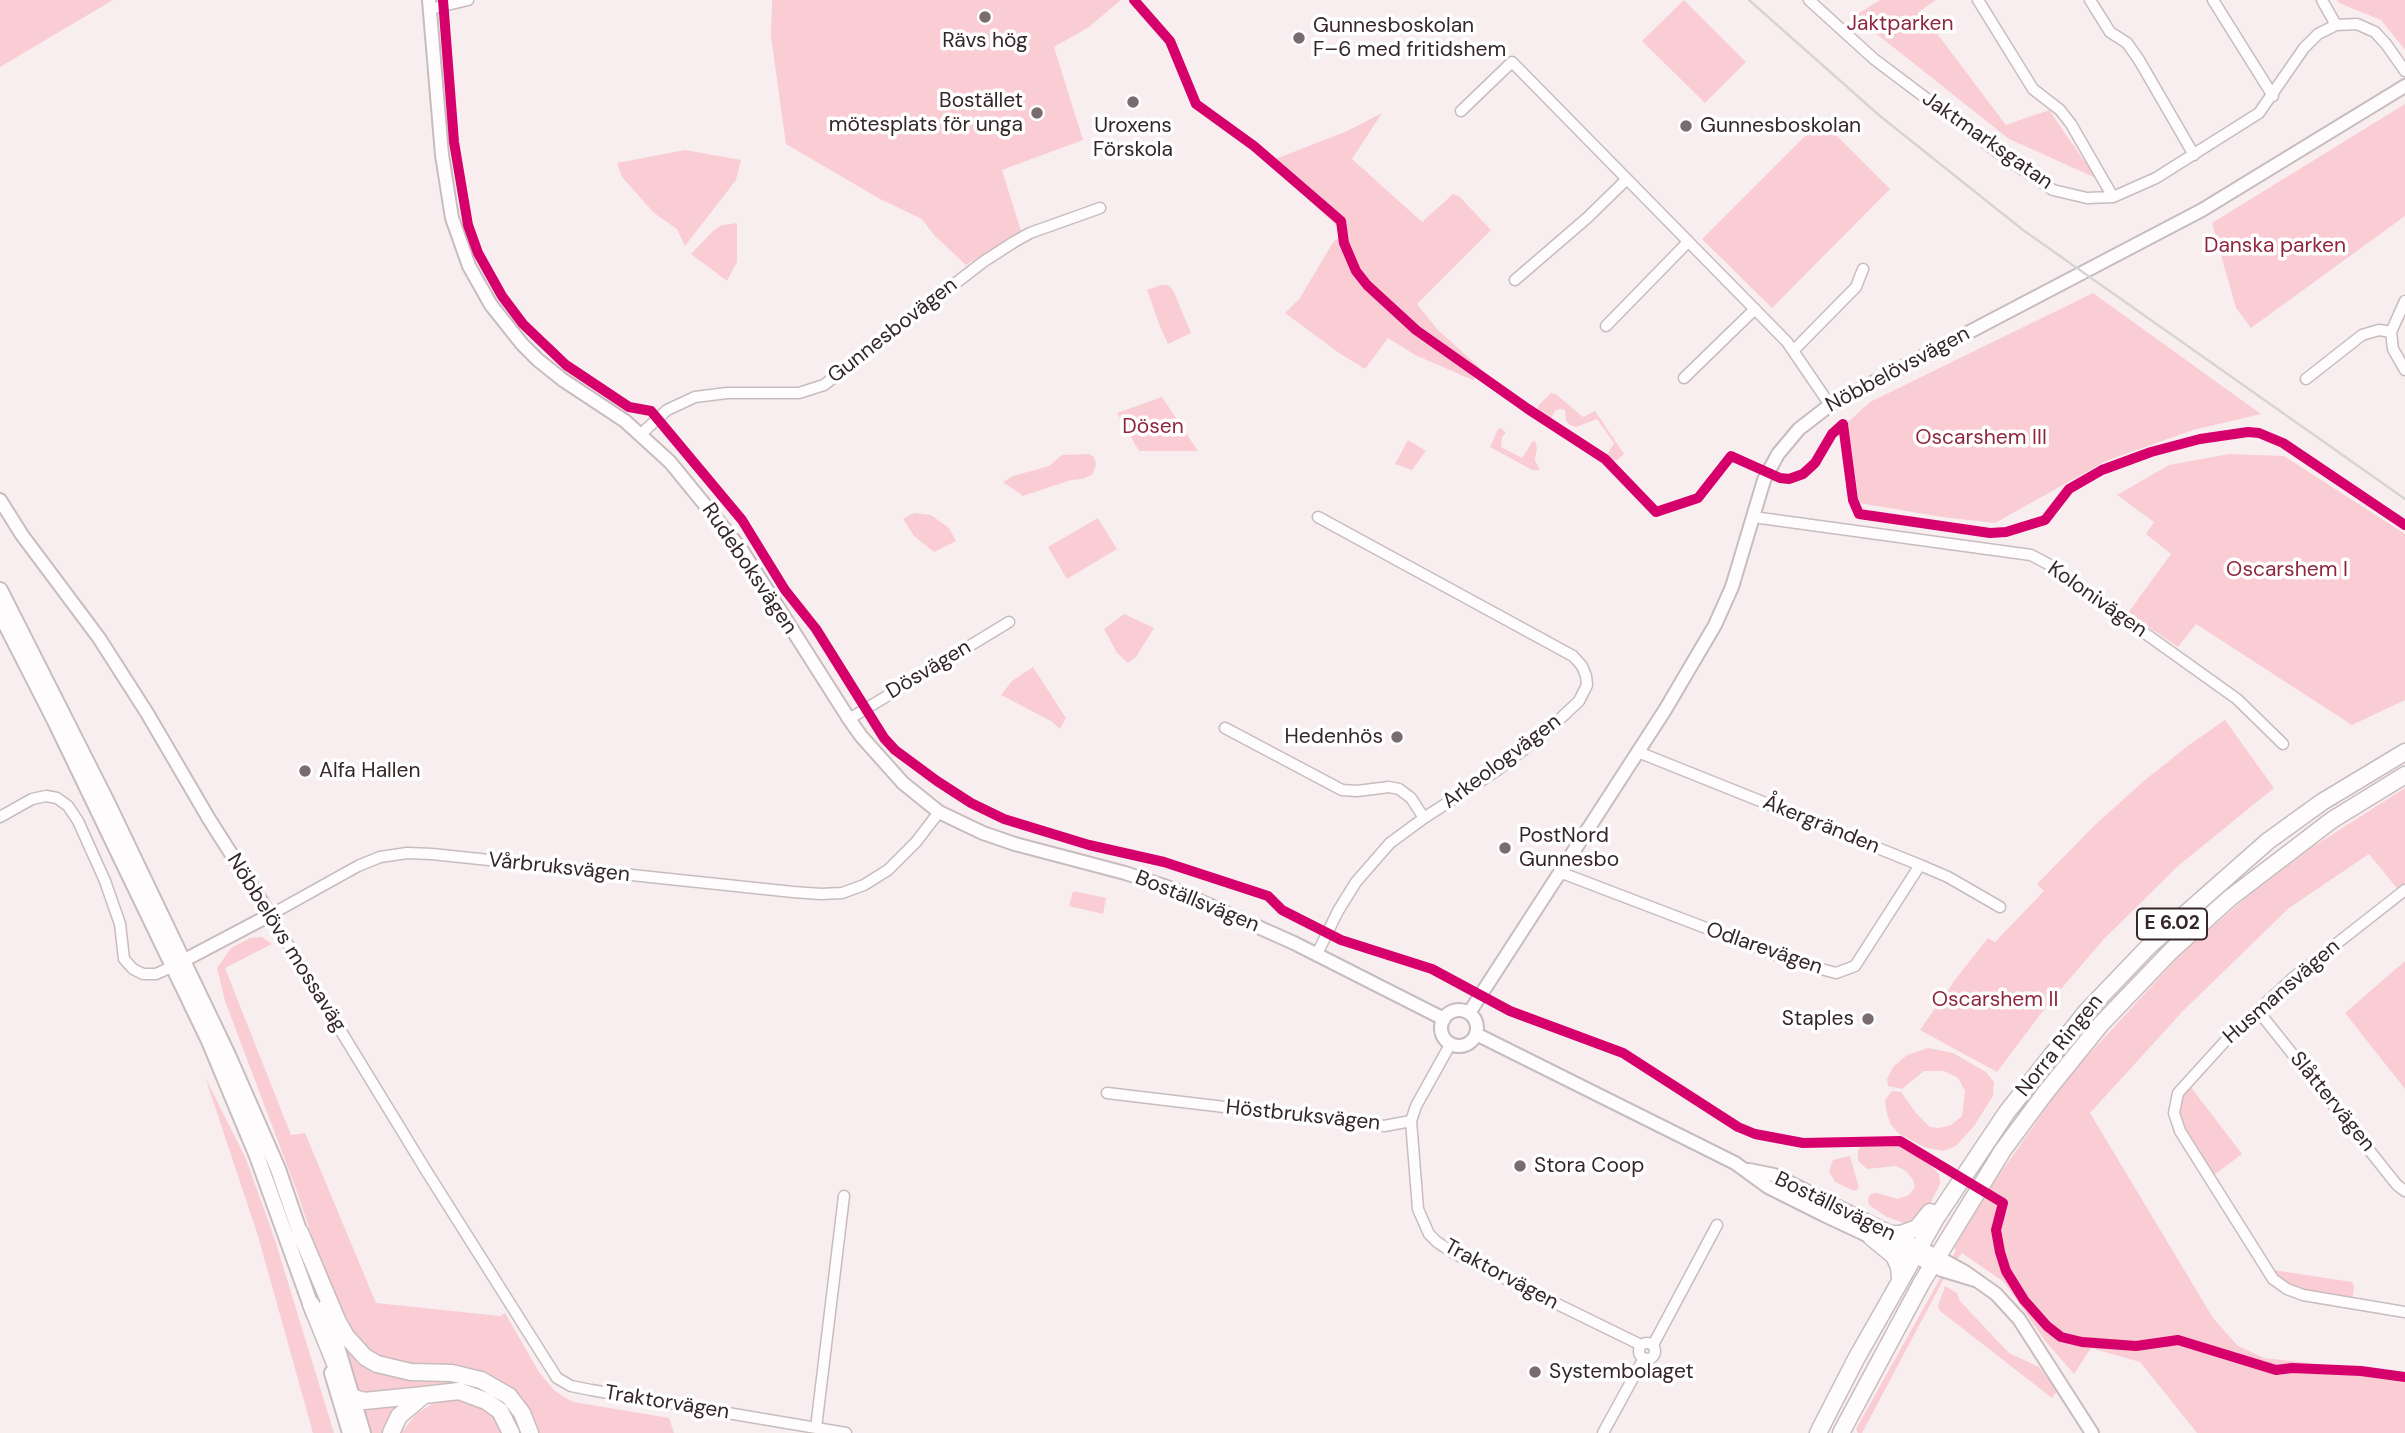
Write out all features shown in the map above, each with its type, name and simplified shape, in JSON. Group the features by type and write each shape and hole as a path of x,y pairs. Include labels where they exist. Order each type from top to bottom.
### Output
{"main road":[{"path":"0,590 264,1136 300,1232 346,1336 365,1357 377,1364 411,1372 452,1373 481,1380 509,1396 522,1413 530,1433"},
{"path":"0,613 179,963 252,1143 343,1388 348,1396 355,1400 384,1401 458,1391 470,1394 500,1411 512,1433"},
{"name":"Norra Ringen","path":"1841,1433 1922,1282 1926,1254 1964,1175 2058,1045 2110,985 2150,945 2268,841 2322,802 2405,752"},
{"name":"Norra Ringen","path":"1818,1433 1900,1278 1926,1254 2046,1092 2101,1024 2143,979 2230,898 2332,820 2405,775"},
{"path":"1892,1234 1907,1233 1921,1225 1950,1183 1964,1175"},
{"path":"300,1232 355,1400 363,1433"},
{"path":"1871,1237 1895,1256 1900,1278"},
{"path":"311,1304 350,1433"},
{"path":"391,1433 399,1416 424,1395"}],"street":[{"path":"429,4 468,0"},
{"name":"Jaktmarksgatan","path":"1809,0 1874,59 2000,154 2053,190 2087,198 2113,197 2156,178 2259,113 2304,48 2318,34 2336,24"},
{"path":"1978,0 2033,89 2060,110 2071,124 2113,197"},
{"path":"2090,0 2110,32 2127,43 2139,60 2194,155"},
{"path":"2213,0 2273,96"},
{"path":"2322,0 2336,24 2357,24 2375,32 2405,71"},
{"name":"Rudeboksvägen","path":"429,4 447,192 452,218 469,266 491,305 538,360 641,434 670,462 741,549 861,736 902,783 939,812"},
{"path":"1461,111 1512,62 1755,309 1793,351 1830,405"},
{"name":"Nöbbelövsvägen","path":"1469,1013 1672,700 1723,608 1764,480 1778,454 1798,429 1830,405 2202,210 2405,86"},
{"path":"1516,280 1627,179"},
{"name":"Gunnesbovägen","path":"641,434 667,410 695,397 727,393 799,393 824,385 983,262 1014,242 1030,233 1100,208"},
{"path":"1605,326 1688,242"},
{"path":"1793,351 1856,287 1863,269"},
{"path":"2405,301 2391,332 2393,349 2405,370"},
{"path":"1684,378 1755,309"},
{"path":"2306,379 2362,335 2379,330 2391,332"},
{"name":"Nöbbelövs mossaväg","path":"0,500 22,535 103,644 545,1360 557,1378 571,1386"},
{"name":"Arkeologvägen","path":"1317,954 1356,882 1390,843 1496,771 1546,732 1580,701 1587,685 1586,676 1573,656 1562,649 1318,517"},
{"name":"Kolonivägen","path":"1752,517 2031,555 2048,564 2237,699 2283,744"},
{"name":"Dösvägen","path":"849,719 1009,622"},
{"path":"1225,728 1342,790 1399,789 1411,798 1424,818"},
{"name":"Åkergränden","path":"1638,752 1920,865 1948,877 2000,907"},
{"path":"0,817 32,799 46,796 57,798 68,806 78,821 105,881 120,924 124,959 133,970 143,974 156,974 179,963"},
{"name":"Vårbruksvägen","path":"179,963 358,866 380,857 407,853 432,854 793,892 842,893 864,885 888,870 916,842 939,812"},
{"name":"Boställsvägen","path":"939,812 1016,844 1125,873 1173,889 1231,913 1444,1018"},
{"name":"Odlarevägen","path":"1562,873 1795,962 1836,973 1855,965 1920,865"},
{"name":"Husmansvägen","path":"2405,890 2294,977 2198,1068 2178,1093 2175,1107 2177,1125 2273,1279 2287,1289 2303,1295 2405,1312"},
{"path":"1455,1011 1469,1013 1476,1021 1476,1034 1465,1044 1451,1043 1442,1030 1444,1018 1455,1011"},
{"name":"Slåttervägen","path":"2259,1012 2397,1185 2405,1191"},
{"name":"Boställsvägen","path":"1476,1034 1746,1169 1768,1187 1871,1237 1926,1254"},
{"name":"Höstbruksvägen","path":"1107,1093 1373,1126 1411,1121 1416,1106 1451,1043"},
{"name":"Traktorvägen","path":"1411,1121 1418,1209 1429,1234 1437,1242 1457,1255 1641,1345 1653,1345"},
{"name":"Boställsvägen","path":"1746,1169 1774,1175 1926,1254"},
{"path":"816,1428 844,1196"},
{"path":"1644,1358 1654,1355 1653,1345 1717,1225"},
{"path":"1926,1254 1996,1294 2019,1319 2092,1433"},
{"path":"1641,1345 1639,1351 1644,1358"},
{"path":"1604,1433 1644,1358"},
{"name":"Traktorvägen","path":"571,1386 846,1433"}],"green space":[{"path":"0,0 113,0 0,67"},
{"path":"772,0 1121,0 1089,27 1054,47 1083,140 1002,170 1021,231 966,265 934,235 922,219 880,199 786,144 771,37"},
{"path":"1684,0 1746,62 1705,103 1642,41"},
{"name":"Jaktparken","path":"1880,0 1936,0 1920,11 2006,125 2049,110 2096,178 2009,139 1854,16"},
{"path":"2337,0 2405,0 2405,50 2381,20"},
{"name":"Danska parken","path":"2405,104 2405,216 2251,328 2236,308 2212,223"},
{"path":"1382,113 1352,159 1422,222 1453,194 1459,196 1491,230 1417,304 1437,329 1480,368 1473,380 1415,355 1388,338 1365,369 1285,313 1300,298 1332,244 1343,232 1268,162 1347,131"},
{"path":"1821,120 1890,189 1772,308 1702,239"},
{"path":"685,150 741,160 736,180 685,246 677,229 654,213 622,177 617,163"},
{"path":"737,223 737,262 727,281 691,254 714,230 722,225"},
{"path":"1168,285 1173,290 1191,333 1168,344 1147,290"},
{"name":"Oscarshem III","path":"2093,293 2261,414 2193,430 2106,461 1995,523 1859,503 1848,422 1870,402"},
{"path":"1551,393 1583,417 1595,411 1624,454 1613,461 1609,457 1608,453 1614,443 1597,419 1576,427 1566,421 1565,410 1555,411 1551,418 1543,414 1538,406"},
{"name":"Dösen","path":"1162,397 1198,451 1139,451 1117,413"},
{"path":"1501,428 1506,433 1502,437 1501,447 1522,458 1535,441 1535,460 1540,470 1532,470 1490,447"},
{"path":"1408,440 1426,451 1412,470 1395,464"},
{"path":"1089,454 1094,457 1096,465 1092,475 1083,479 1071,480 1023,496 1003,482 1013,476 1049,466 1062,455"},
{"name":"Oscarshem I","path":"2229,454 2284,456 2405,534 2405,700 2352,725 2196,624 2178,647 2128,613 2171,554 2146,534 2154,522 2117,495 2169,465"},
{"path":"914,513 931,515 949,528 956,541 934,552 914,536 903,519"},
{"path":"1098,518 1117,549 1067,579 1048,547"},
{"path":"1124,614 1154,628 1136,657 1128,663 1117,653 1104,629"},
{"path":"1033,667 1066,718 1060,729 1051,721 1001,695 1012,681"},
{"name":"Oscarshem II","path":"2225,720 2274,788 2178,866 2104,939 2049,1003 1997,1072 1920,1030 1988,938 1995,942 2044,891 2037,884 2096,824 2145,780"},
{"path":"2405,788 2405,890 2401,893 2369,854 2289,908 2183,1011 2090,1113 2213,1318 2238,1346 2264,1358 2405,1374 2405,1433 2197,1433 2140,1362 2091,1348 2074,1374 2046,1342 2004,1282 1962,1253 1948,1271 1862,1433 1858,1433 1856,1429 1987,1192 2068,1077 2184,951 2247,897 2311,848"},
{"path":"1073,891 1106,898 1103,914 1069,906"},
{"path":"262,937 272,944 225,968 291,1135 305,1133 376,1303 500,1316 505,1313 539,1372 562,1396 574,1402 669,1418 674,1433 536,1433 484,1373 465,1368 415,1366 378,1357 363,1347 351,1333 332,1296 296,1189 225,1001 217,968 231,948 250,938"},
{"path":"2405,961 2405,1089 2345,1013"},
{"path":"1928,1048 1953,1053 1986,1072 1994,1082 1993,1096 1974,1126 1956,1146 1943,1151 1924,1147 1899,1134 1891,1125 1887,1114 1885,1100 1892,1091 1901,1092 1930,1127 1951,1125 1962,1116 1965,1091 1958,1078 1944,1071 1924,1071 1902,1089 1888,1086 1887,1079 1893,1067 1907,1055"},
{"path":"205,1077 246,1159 275,1240 334,1433 313,1433 258,1236"},
{"path":"2187,1082 2242,1154 2210,1178 2177,1125 2178,1093"},
{"path":"1900,1144 1939,1174 1940,1184 1931,1202 1919,1216 1904,1223 1887,1217 1869,1205 1868,1198 1877,1193 1898,1199 1909,1195 1915,1187 1913,1180 1906,1171 1896,1166 1867,1169 1858,1161 1861,1145"},
{"path":"1850,1156 1859,1188 1854,1191 1835,1182 1829,1171 1833,1160"},
{"path":"2267,1269 2352,1282 2352,1303 2303,1295"},
{"path":"1945,1286 1957,1293 1960,1301 2009,1353 2039,1367 2057,1391 2052,1398 1940,1311 1938,1306"},
{"path":"345,1345 358,1357 467,1381 501,1399 511,1409 524,1433 516,1433 493,1399 373,1396 357,1392"},
{"path":"460,1397 486,1407 499,1421 504,1433 401,1433 416,1414 432,1404"},
{"path":"403,1403 386,1433 369,1433 362,1407"}],"railway":[{"path":"1749,0 1880,116 2023,230 2405,499"}],"cycle path":[{"path":"443,0 454,142 468,225 478,253 502,296 523,324 566,365 629,407 651,411 742,520 785,590 816,629 884,738 895,750 937,781 971,803 1004,819 1089,845 1164,862 1268,896 1282,910 1341,940 1432,969 1510,1011 1623,1053 1738,1127 1755,1134 1803,1143 1900,1141 2003,1203 1996,1230 2006,1271 2024,1300 2047,1326 2061,1337 2082,1342 2136,1346 2178,1340 2276,1370 2292,1368 2361,1371 2405,1377"},
{"path":"1134,0 1170,41 1196,104 1254,146 1341,221 1344,243 1356,271 1367,285 1416,330 1528,409 1605,459 1656,512 1698,498 1731,456 1780,478 1789,479 1803,474 1815,463 1832,434 1843,424 1853,500 1859,514 1990,533 2006,532 2045,520 2069,489 2102,470 2151,452 2200,439 2248,432 2259,433 2283,443 2405,525"}],"place":[{"name":"Rävs hög","path":"985,17"},
{"name":"Gunnesboskolan F–6 med fritidshem","path":"1299,38"},
{"name":"Uroxens Förskola","path":"1133,102"},
{"name":"Bostället mötesplats för unga","path":"1037,113"},
{"name":"Gunnesboskolan","path":"1686,126"},
{"name":"Hedenhös","path":"1397,737"},
{"name":"Alfa Hallen","path":"305,771"},
{"name":"PostNord Gunnesbo","path":"1505,848"},
{"name":"Staples","path":"1868,1019"},
{"name":"Stora Coop","path":"1520,1166"},
{"name":"Systembolaget","path":"1535,1372"}]}
